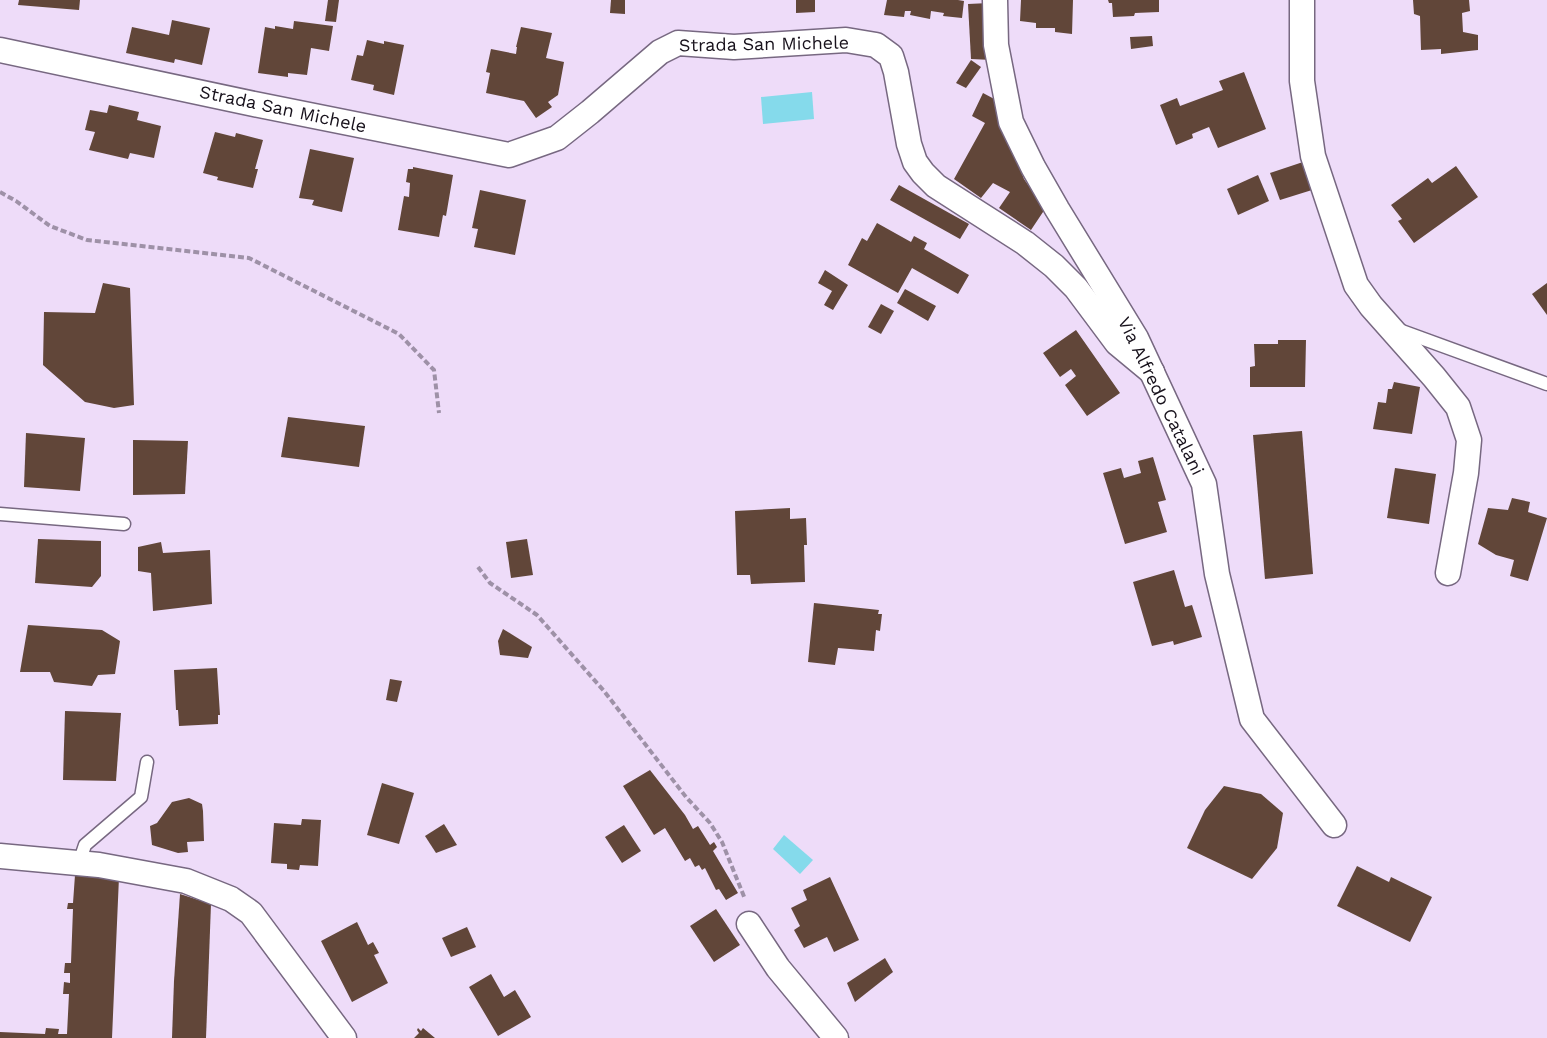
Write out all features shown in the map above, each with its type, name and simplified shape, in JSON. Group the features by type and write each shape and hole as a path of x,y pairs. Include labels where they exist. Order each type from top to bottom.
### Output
{"street":[{"name":"Via Alfredo Catalani","path":"995,0 996,45 1011,122 1033,167 1136,338 1204,484 1217,574 1252,719 1334,825"},
{"path":"1302,0 1302,81 1314,156 1356,285 1371,306 1458,407 1469,440 1466,473 1448,573"},
{"name":"Strada San Michele","path":"0,50 243,102 509,155 526,151 557,138 642,66 660,52 678,43 734,46 846,40 876,45 891,56 909,144 915,162 923,173 936,186 1025,243 1054,266 1076,288 1117,343 1152,372"},
{"path":"0,856 99,865 186,881 231,898 251,913 338,1034"},
{"path":"749,924 778,968 836,1038"}],"lane":[{"path":"1387,325 1547,384"},
{"path":"0,514 124,524"},
{"path":"79,863 85,845 141,797 147,762"}],"path":[{"path":"0,192 50,226 87,240 249,258 399,334 434,370 439,413"},
{"path":"478,567 490,583 537,615 604,692 686,797 710,824 722,842 751,913 749,924"}],"water":[{"path":"812,92 814,119 763,124 761,97"},
{"path":"784,835 813,860 800,874 773,849"}],"building":[{"path":"19,0 80,0 79,10 18,5"},
{"path":"328,0 339,0 336,22 325,21"},
{"path":"611,0 625,0 625,14 610,13"},
{"path":"796,0 815,0 815,12 796,13"},
{"path":"887,0 964,1 962,18 943,16 944,13 931,11 930,19 910,15 911,11 905,11 904,17 884,15"},
{"path":"1021,0 1073,0 1072,34 1055,32 1055,28 1036,28 1036,23 1020,21"},
{"path":"1108,0 1159,0 1159,12 1113,17 1112,3"},
{"path":"1413,0 1469,0 1470,11 1462,13 1463,32 1478,35 1478,50 1441,54 1441,49 1421,50 1420,16 1414,14"},
{"path":"989,3 992,60 971,59 968,4"},
{"path":"172,20 210,28 202,65 175,59 174,63 126,53 132,27 169,35"},
{"path":"294,21 333,26 329,51 311,48 307,75 288,73 288,77 258,73 265,27 293,29"},
{"path":"521,27 552,33 546,58 564,62 558,95 548,102 552,107 536,118 524,101 486,93 490,73 486,72 491,49 516,54"},
{"path":"1152,36 1153,46 1131,49 1130,37"},
{"path":"367,40 404,45 394,95 373,90 374,85 351,80 357,55 363,56"},
{"path":"971,60 981,67 966,88 956,83"},
{"path":"1244,72 1266,129 1218,148 1209,127 1192,134 1193,138 1176,145 1160,105 1177,98 1180,106 1223,90 1219,81"},
{"path":"983,93 998,101 1024,179 1045,209 1031,230 999,208 1010,192 993,183 981,198 954,179 985,123 972,116"},
{"path":"109,105 139,112 137,120 161,126 154,158 130,153 128,159 89,150 95,132 85,130 90,110 107,113"},
{"path":"215,132 235,137 236,133 263,140 255,169 258,169 253,188 217,180 218,177 203,173"},
{"path":"310,149 354,158 342,212 312,205 314,200 299,198"},
{"path":"1303,162 1312,190 1280,200 1270,173"},
{"path":"1456,166 1478,197 1414,243 1398,221 1402,219 1391,205 1428,178 1432,183"},
{"path":"413,167 453,175 446,216 443,215 439,237 398,230 404,196 409,197 410,183 406,182 408,169 413,169"},
{"path":"1258,175 1269,201 1238,215 1227,189"},
{"path":"899,185 969,224 960,239 890,200"},
{"path":"480,190 526,200 515,255 474,247 478,229 472,228"},
{"path":"877,223 911,242 914,236 927,243 924,249 969,275 958,294 912,268 898,293 848,265 862,238 867,241"},
{"path":"825,270 848,285 833,310 824,305 832,291 818,283"},
{"path":"103,283 130,288 134,405 114,408 85,402 43,365 44,312 95,313"},
{"path":"1547,283 1547,315 1532,294"},
{"path":"905,289 936,306 928,321 897,303"},
{"path":"881,304 894,311 881,334 868,327"},
{"path":"1076,330 1120,393 1087,416 1065,385 1076,376 1071,369 1060,377 1043,353"},
{"path":"1278,340 1306,340 1305,387 1250,387 1250,367 1255,366 1254,344 1278,344"},
{"path":"1394,382 1420,387 1412,434 1373,429 1378,402 1386,403 1388,389 1392,389"},
{"path":"288,417 365,426 359,467 281,457"},
{"path":"1302,431 1313,574 1265,579 1253,435"},
{"path":"26,433 85,438 80,491 24,487"},
{"path":"133,440 188,441 185,494 133,495"},
{"path":"1153,457 1166,500 1158,502 1167,532 1125,544 1103,473 1121,468 1124,478 1141,473 1138,461"},
{"path":"1395,468 1436,474 1429,524 1387,518"},
{"path":"1512,498 1530,502 1528,512 1547,518 1528,581 1510,576 1514,560 1496,555 1478,544 1488,508 1508,510"},
{"path":"790,508 790,519 806,518 805,582 751,584 750,575 737,575 735,511"},
{"path":"38,539 101,541 101,576 92,587 35,583"},
{"path":"527,539 533,575 511,578 506,542"},
{"path":"161,542 163,553 210,550 212,604 153,611 151,573 138,571 138,547"},
{"path":"1174,570 1185,607 1192,605 1202,637 1174,645 1173,641 1152,646 1133,582"},
{"path":"814,603 879,610 878,614 882,614 880,631 876,630 874,651 838,648 835,665 808,662"},
{"path":"28,625 102,630 120,641 115,674 98,675 92,686 54,682 50,672 20,672"},
{"path":"503,629 532,647 528,658 500,655 498,641"},
{"path":"217,668 220,715 218,715 218,724 179,726 174,670"},
{"path":"390,679 402,681 397,702 386,700"},
{"path":"65,711 121,713 116,781 63,780"},
{"path":"650,770 693,829 698,826 710,845 714,842 717,847 713,851 738,893 726,900 719,889 716,890 705,868 702,870 699,865 695,867 690,858 685,861 665,828 654,835 623,786"},
{"path":"382,783 414,793 399,844 367,835"},
{"path":"1224,786 1261,794 1283,813 1277,848 1252,879 1187,848 1205,810"},
{"path":"189,798 202,804 204,841 187,842 188,852 178,853 152,845 150,826 157,823 172,802"},
{"path":"302,819 321,820 318,866 300,865 299,870 287,869 287,864 271,863 274,823 301,825"},
{"path":"444,824 457,845 436,853 425,836"},
{"path":"624,825 641,851 622,863 605,837"},
{"path":"1357,866 1389,882 1391,877 1432,897 1410,942 1337,906"},
{"path":"75,875 119,877 112,1038 0,1038 0,1032 45,1034 46,1028 59,1029 58,1034 67,1034 69,994 63,994 64,982 70,983 70,973 64,973 65,963 71,963 73,909 67,909 68,903 73,903"},
{"path":"830,877 859,940 834,952 827,937 804,948 794,930 800,926 791,908 807,900 803,890"},
{"path":"180,894 211,904 206,1038 172,1038"},
{"path":"716,909 740,945 714,962 690,926"},
{"path":"357,922 368,945 373,942 379,953 374,955 388,983 352,1002 321,941"},
{"path":"467,927 476,947 451,957 442,938"},
{"path":"885,958 893,972 855,1002 847,983"},
{"path":"491,974 504,997 515,990 531,1017 498,1036 469,987"},
{"path":"418,1028 421,1031 423,1028 435,1038 414,1038 419,1033"}]}
